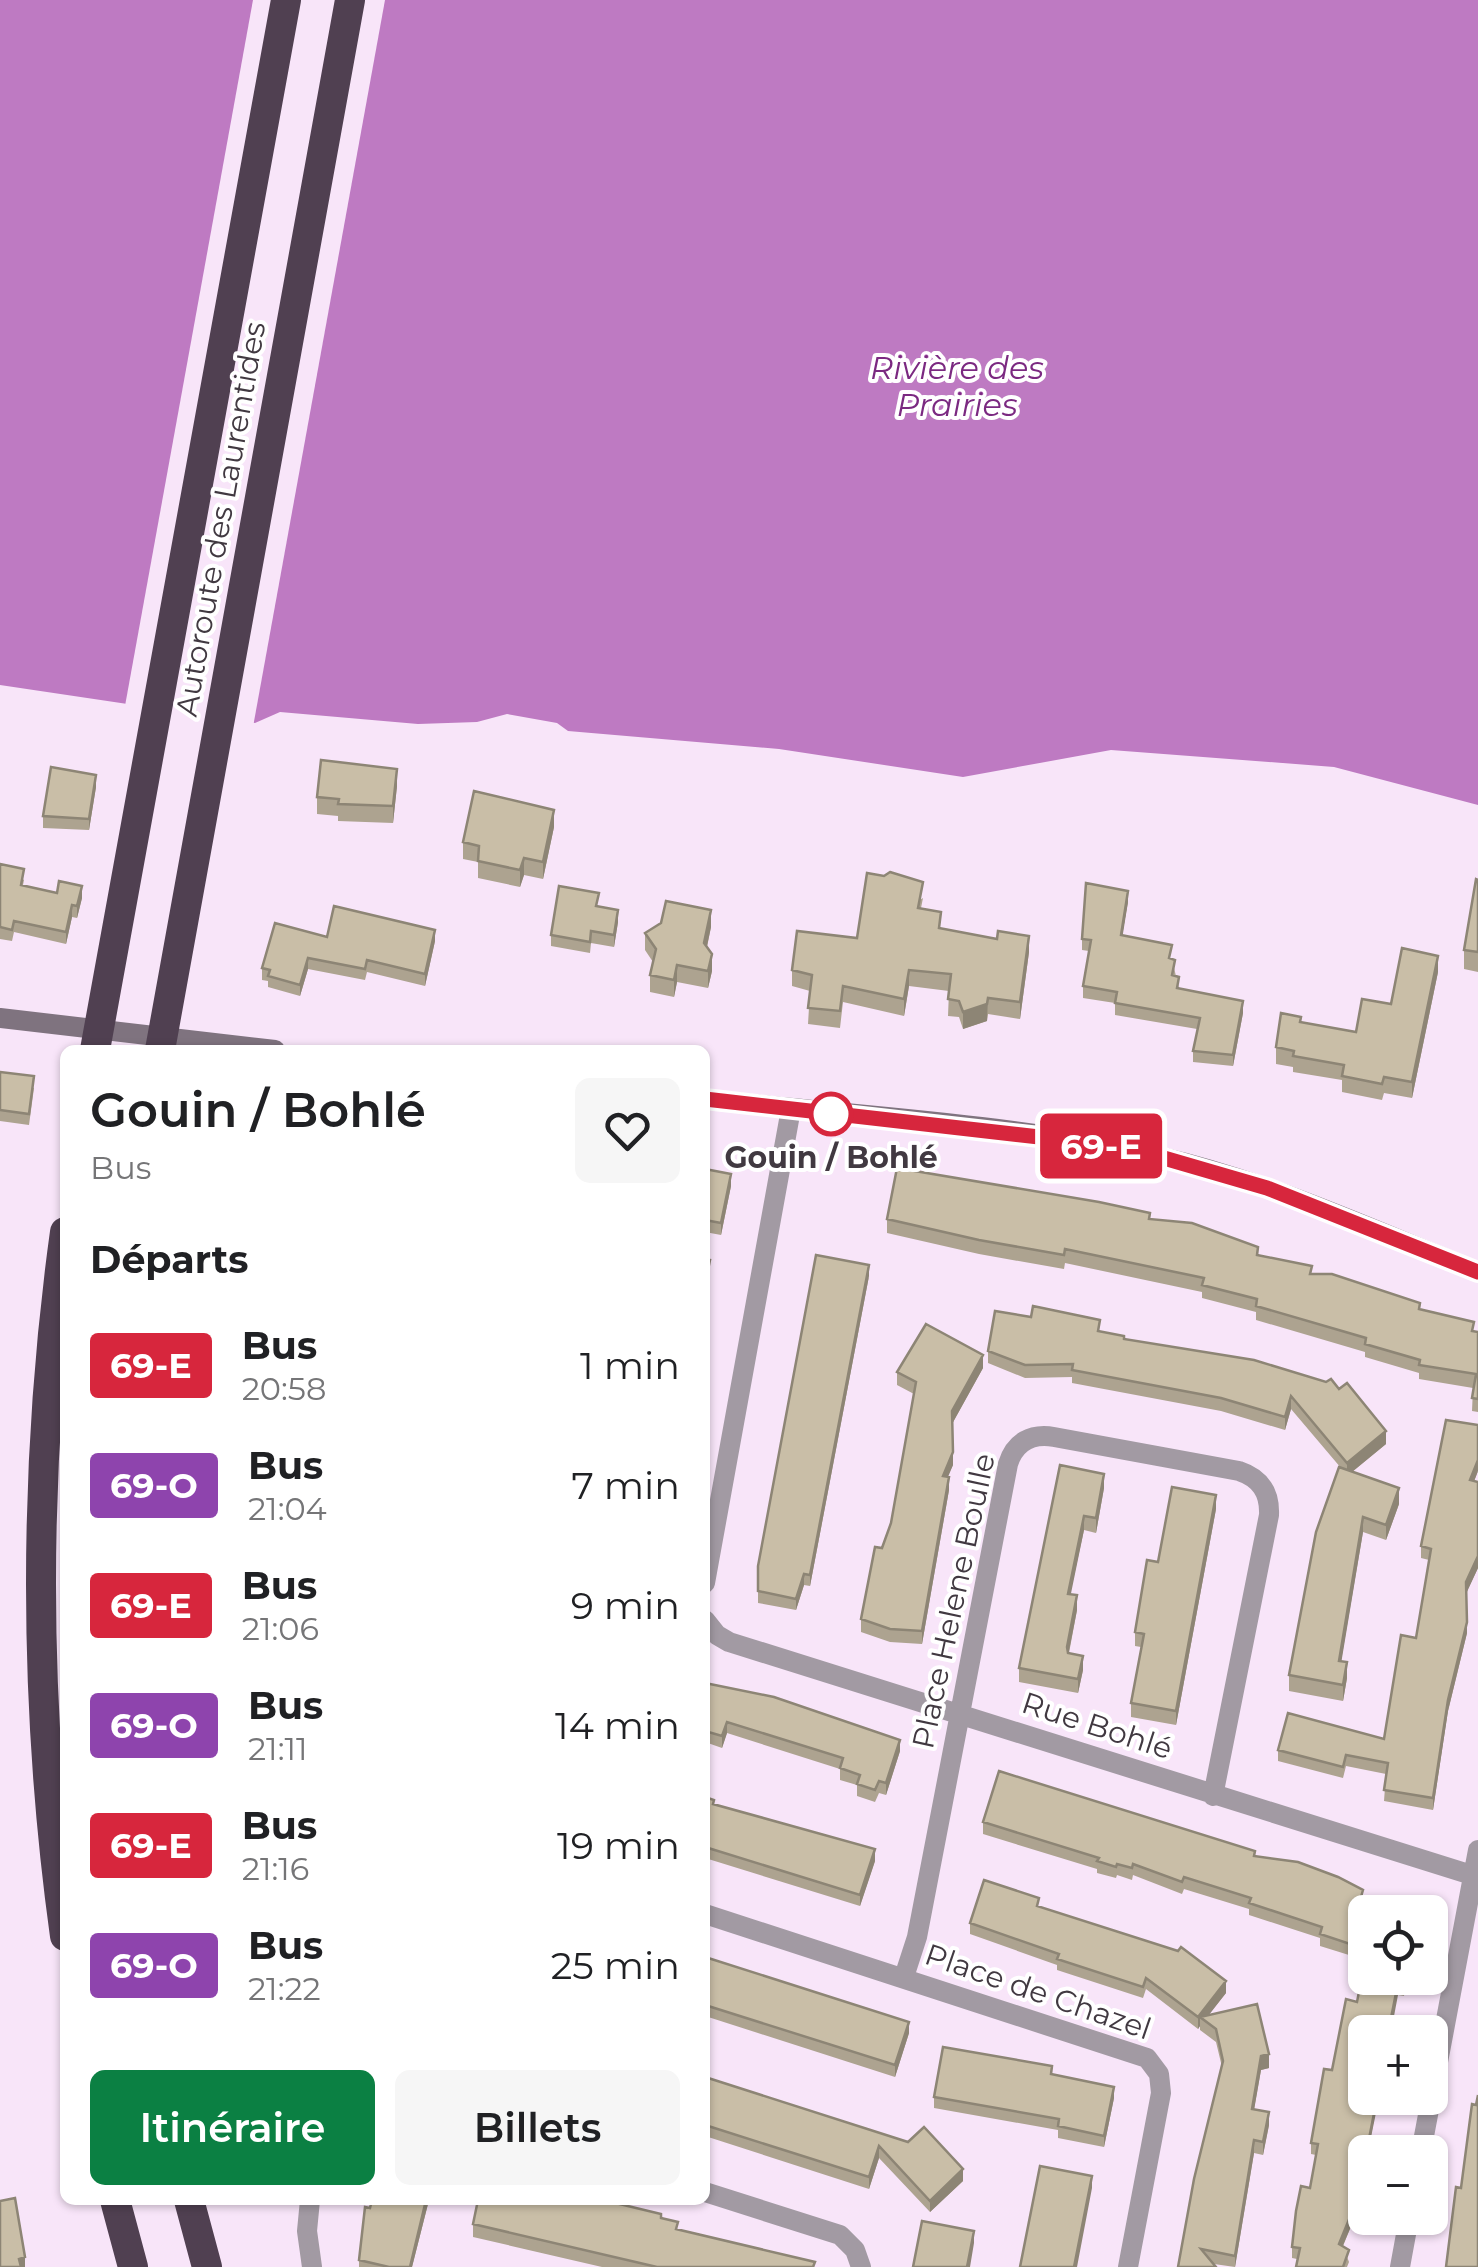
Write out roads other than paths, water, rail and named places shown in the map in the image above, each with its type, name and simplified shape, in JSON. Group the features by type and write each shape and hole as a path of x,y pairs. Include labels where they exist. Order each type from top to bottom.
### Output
{"highway":[{"name":"Autoroute des Laurentides","path":"97,1045 286,0"},
{"name":"Autoroute des Laurentides","path":"161,1045 350,0"},
{"path":"60,1276 45,1458 44,1632 50,1798 60,1890"},
{"path":"116,2205 132,2267"},
{"path":"190,2205 207,2267"}],"street":[{"path":"0,1018 231,1045"},
{"path":"710,1101 1062,1140 1172,1160 1267,1188 1478,1272"},
{"path":"710,1555 791,1109"},
{"name":"Place Helene Boulle","path":"904,1977 1008,1464 1022,1442 1042,1435 1246,1473 1263,1487 1269,1515 1213,1796"},
{"name":"Rue Bohlé","path":"710,1627 730,1642 1476,1876"},
{"path":"1425,2135 1478,1850"},
{"name":"Place de Chazel","path":"710,1916 1136,2051 1156,2068 1160,2093 1128,2267"},
{"path":"710,2194 840,2235 855,2250 861,2267"},
{"path":"310,2205 307,2231 312,2267"},
{"path":"1400,2267 1406,2235"}],"water":[{"name":"Rivière des Prairies","path":"0,0 1478,0 1478,805 1334,767 1111,750 963,777 779,749 568,731 557,723 507,714 477,722 418,724 280,712 255,723 0,685"}],"place":[{"name":"Gouin / Bohlé","path":"831,1114"}]}
